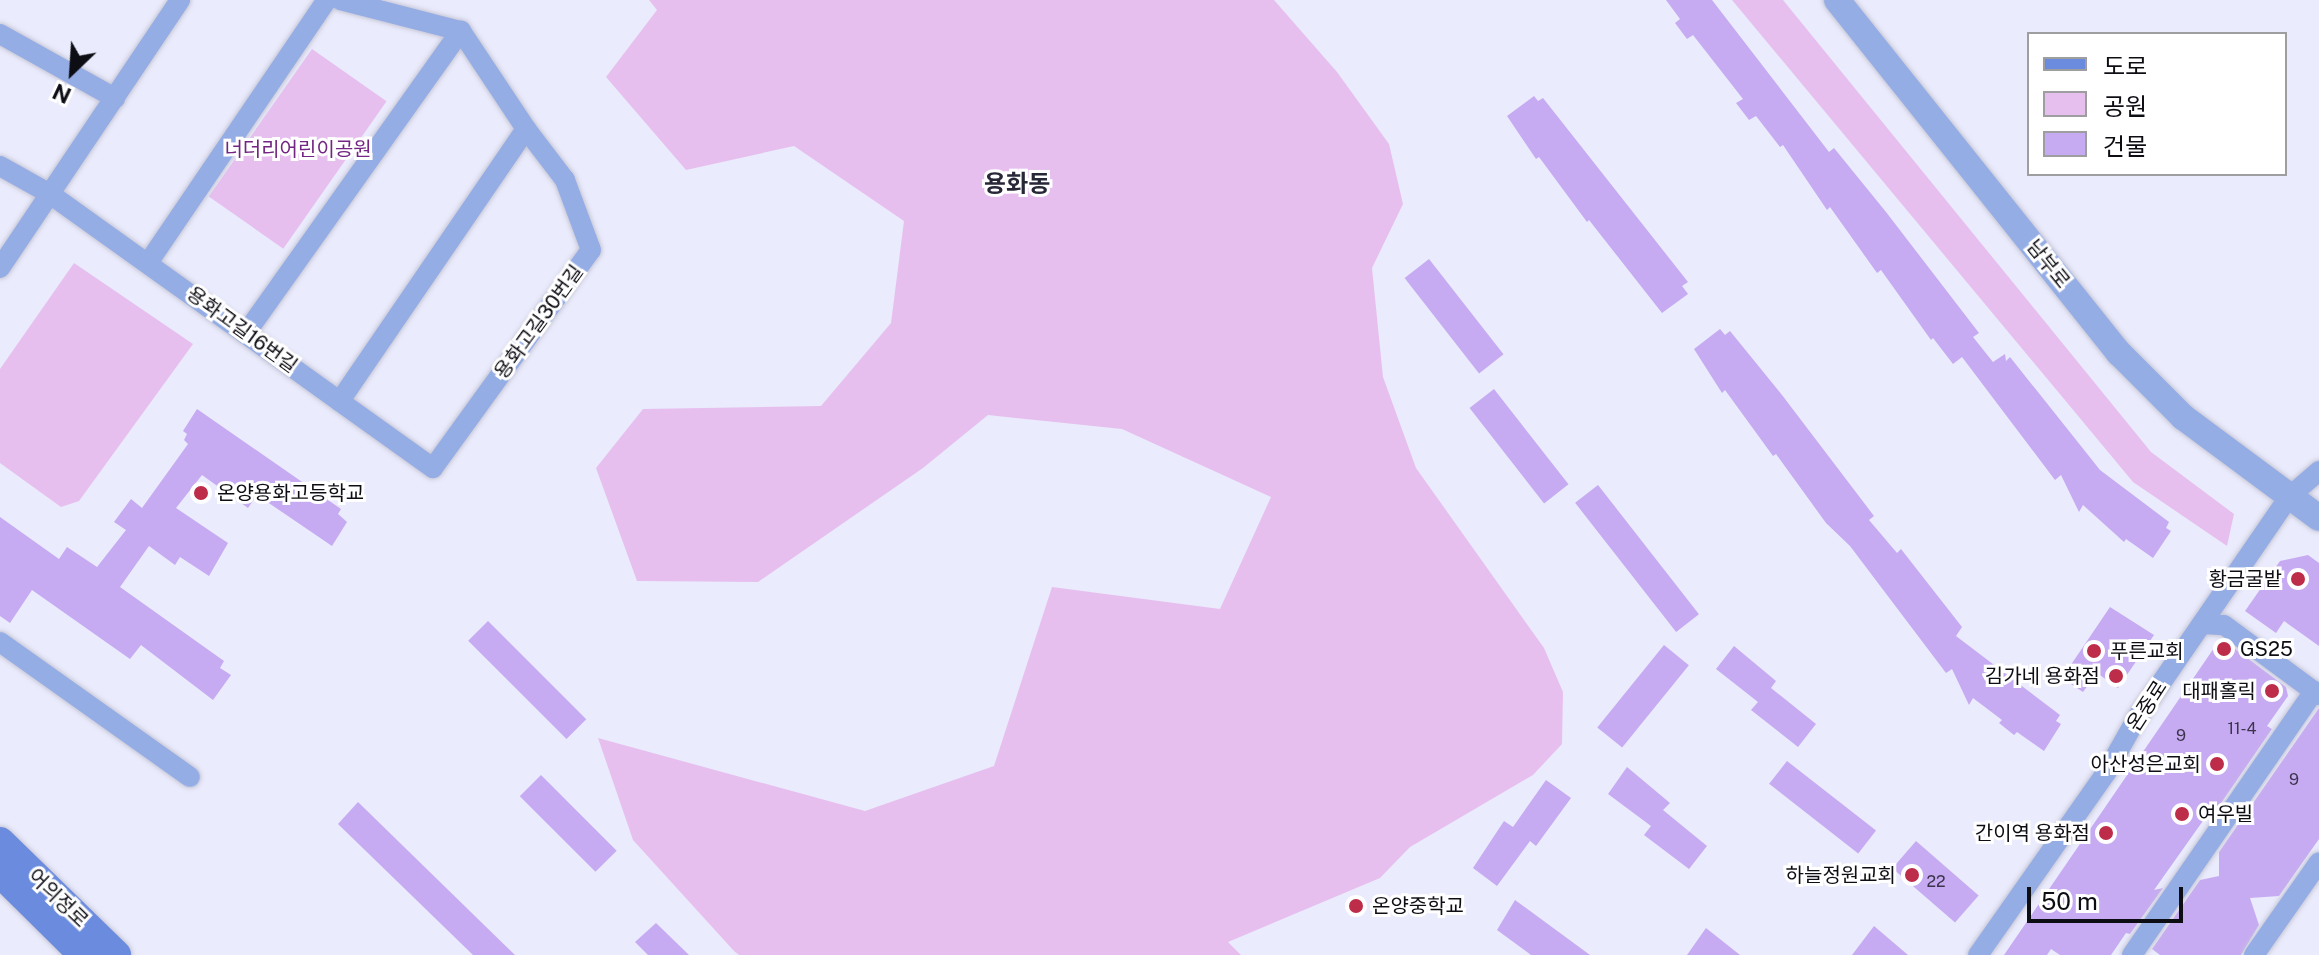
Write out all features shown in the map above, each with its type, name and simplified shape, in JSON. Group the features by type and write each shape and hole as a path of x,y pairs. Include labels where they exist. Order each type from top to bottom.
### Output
{"main road":[{"name":"어의정로","path":"0,842 116,955"},
{"name":"어의정로","path":"0,872 84,955"}],"street":[{"path":"0,268 180,0"},
{"path":"148,263 327,0"},
{"path":"246,333 461,31 340,0"},
{"name":"남부로","path":"1837,0 2119,353 2183,417 2319,518"},
{"name":"용화고길30번길","path":"433,468 591,250 565,180 526,129 461,31"},
{"path":"0,34 115,98"},
{"path":"340,401 526,129"},
{"name":"용화고길16번길","path":"0,166 50,194 433,468"},
{"path":"2289,497 2319,471"},
{"name":"온중로","path":"1978,955 2106,773 2137,718 2289,497"},
{"path":"2132,955 2317,693 2224,625 2202,624"},
{"path":"0,642 190,777"},
{"path":"2254,955 2319,862"}],"green space":[{"path":"649,0 1274,0 1337,72 1389,144 1403,204 1372,268 1383,377 1416,468 1544,648 1563,692 1562,744 1533,775 1410,847 1380,878 1228,942 1241,955 739,955 734,951 633,840 598,738 865,811 994,766 1052,587 1220,609 1271,497 1122,429 988,415 923,468 758,582 637,581 596,468 643,409 821,406 891,323 904,221 794,146 686,170 606,77 657,10"},
{"path":"1732,0 1783,0 2151,452 2234,514 2227,546 2133,482"},
{"name":"너더리어린이공원","path":"312,49 387,101 283,249 209,196"},
{"path":"74,263 193,344 79,501 61,507 0,463 0,369"}],"building":[{"path":"1666,0 1712,0 1829,152 1834,148 1886,212 1979,333 1973,337 1993,362 2005,354 2006,361 2010,357 2100,470 2169,522 2166,528 2171,531 2153,558 2126,539 2124,542 2083,505 2079,512 2061,475 2055,480 1962,357 1953,364 1933,338 1931,340 1881,270 1877,273 1830,207 1827,210 1783,145 1780,147 1756,116 1749,120 1736,103 1743,99 1693,35 1687,39 1675,23 1680,19"},
{"path":"1534,96 1538,101 1543,98 1688,282 1682,286 1688,294 1662,313 1589,220 1587,222 1539,157 1536,159 1507,116"},
{"path":"1429,259 1503,354 1479,373 1405,278"},
{"path":"1720,329 1725,335 1730,331 1782,395 1874,516 1869,520 1897,553 1901,549 1962,627 1956,636 2060,715 2056,721 2061,724 2044,751 2017,732 2014,735 1999,723 2002,720 1973,698 1969,705 1952,669 1946,673 1850,546 1826,523 1725,390 1722,393 1694,349"},
{"path":"1494,389 1568,484 1544,503 1470,408"},
{"path":"197,409 341,509 338,514 347,522 332,546 257,495 248,508 202,475 176,508 228,543 209,576 180,557 175,565 149,546 120,587 224,661 220,668 231,675 213,700 141,645 130,659 32,590 10,623 0,616 0,517 59,559 67,547 97,567 126,530 114,522 131,499 142,508 188,444 184,440 187,434 183,431"},
{"path":"1598,485 1699,614 1676,632 1575,503"},
{"path":"2308,555 2319,563 2319,646 2284,621 2276,633 2245,611 2280,561"},
{"path":"2110,607 2154,635 2118,688 2097,673 2083,692 2062,678"},
{"path":"488,621 586,719 566,739 468,641"},
{"path":"2226,642 2286,687 2288,696 2267,726 2272,729 2217,809 2217,801 2154,890 2163,888 2111,955 2060,955 2051,949 2047,955 2004,955 2214,648"},
{"path":"1664,645 1689,665 1622,748 1597,727"},
{"path":"1734,646 1776,681 1771,688 1816,724 1798,747 1751,710 1758,702 1716,669"},
{"path":"2319,708 2319,839 2279,896 2250,898 2259,925 2241,955 2160,955 2152,949 2200,880 2219,876 2219,852"},
{"path":"1787,761 1876,831 1858,853 1769,784"},
{"path":"1627,767 1670,803 1663,810 1707,846 1689,869 1644,835 1651,826 1608,794"},
{"path":"541,775 617,851 595,872 520,796"},
{"path":"1546,780 1571,798 1536,846 1530,841 1497,886 1473,868 1504,821 1513,827"},
{"path":"358,802 515,955 473,955 338,824"},
{"path":"1916,841 1979,895 1955,923 1892,868"},
{"path":"1515,900 1590,955 1531,955 1497,930"},
{"path":"656,923 689,955 648,955 635,942"},
{"path":"1874,926 1908,955 1852,955"},
{"path":"1706,928 1740,955 1687,955"}],"place":[{"name":"온양용화고등학교","path":"201,493"},
{"name":"황금굴밭","path":"2298,579"},
{"name":"GS25","path":"2224,649"},
{"name":"푸른교회","path":"2094,651"},
{"name":"김가네 용화점","path":"2116,676"},
{"name":"대패홀릭","path":"2272,691"},
{"name":"아산성은교회","path":"2217,764"},
{"name":"여우빌","path":"2182,814"},
{"name":"간이역 용화점","path":"2106,833"},
{"name":"하늘정원교회","path":"1912,875"},
{"name":"온양중학교","path":"1356,906"}],"district":[{"name":"용화동","path":"1017,184"}]}
